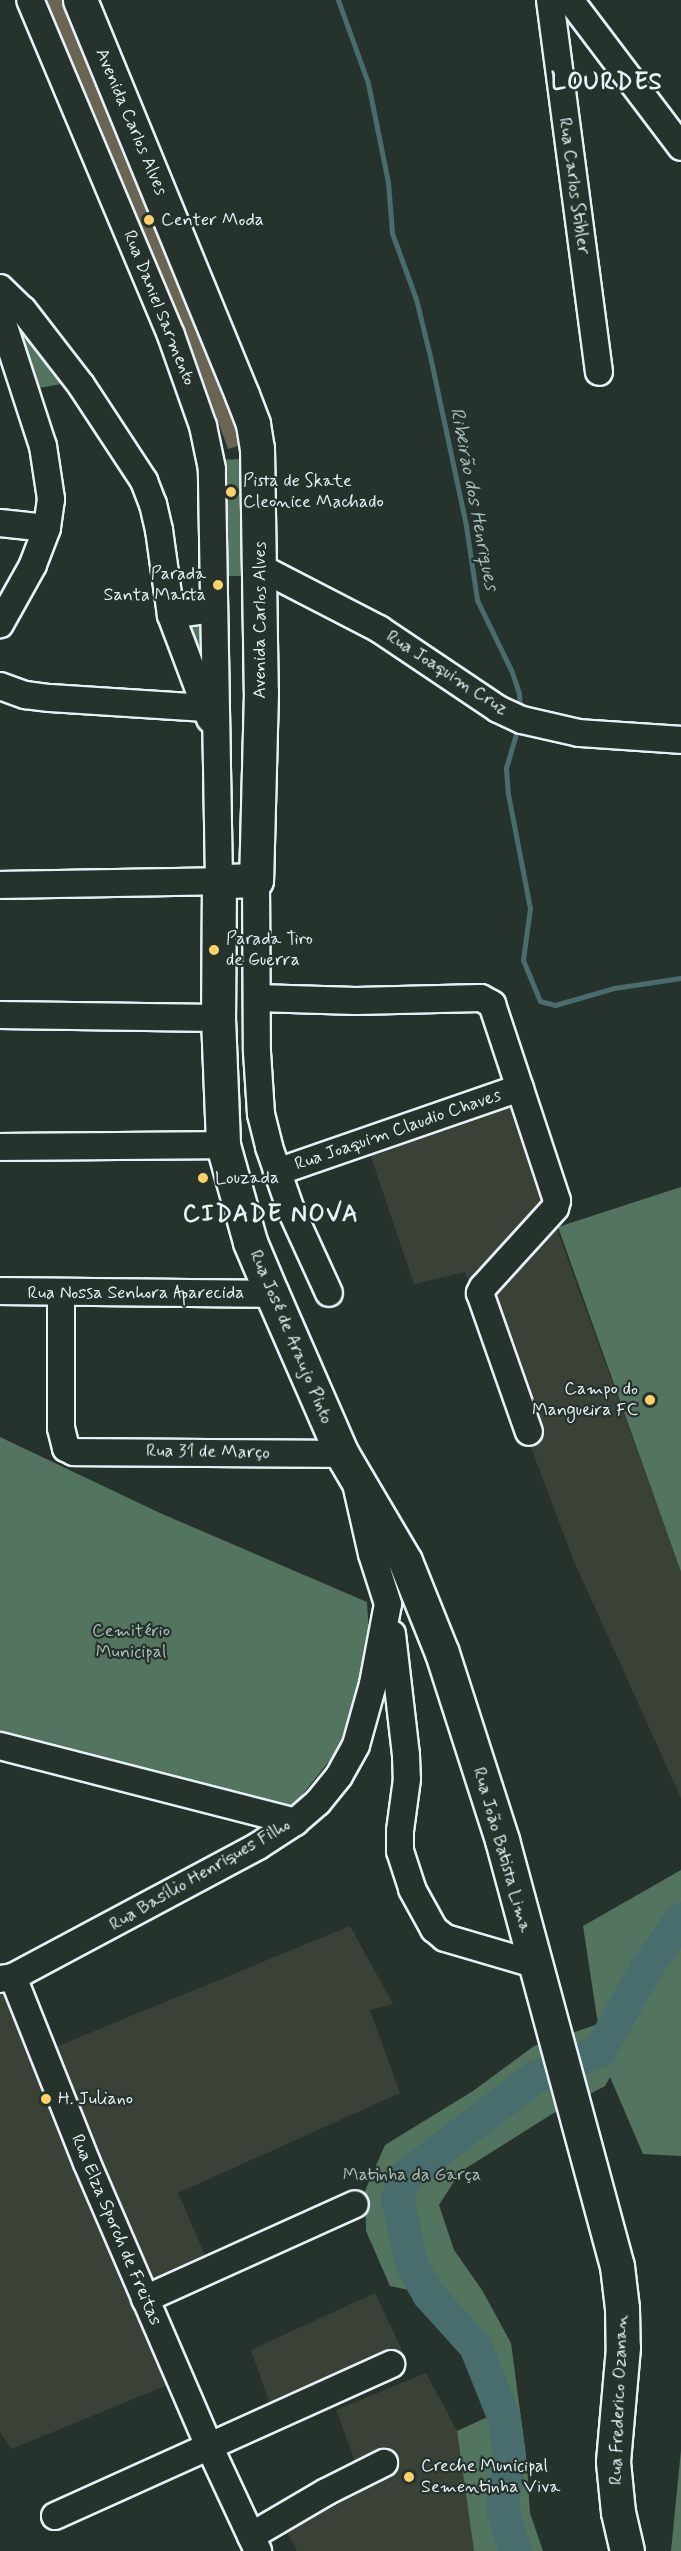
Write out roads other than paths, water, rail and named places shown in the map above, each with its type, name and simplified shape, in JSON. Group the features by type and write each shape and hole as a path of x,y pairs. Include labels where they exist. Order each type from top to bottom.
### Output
{"main road":[{"name":"Avenida Carlos Alves","path":"80,0 253,424 257,448 261,568 261,692 256,880"},
{"path":"219,881 256,880"},
{"name":"Rua José de Araujo Pinto","path":"219,881 218,1018 223,1145 250,1242 272,1294 349,1468 405,1561"},
{"name":"Rua João Batista Lima","path":"405,1561 446,1664 502,1840 584,2144"},
{"name":"Rua Frederico Ozanan","path":"584,2144 607,2222 622,2308 621,2397 613,2462 618,2512 627,2551"}],"street":[{"name":"Rua Daniel Sarmento","path":"30,0 171,335 203,426 212,469 214,621"},
{"name":"Rua Carlos Stibler","path":"550,0 599,372"},
{"path":"570,0 681,147"},
{"path":"0,288 23,310 81,385 144,481 159,530 171,615 216,735"},
{"path":"0,314 43,446 51,499 48,528 33,565 0,624"},
{"path":"0,523 48,528"},
{"name":"Rua Joaquim Cruz","path":"261,568 380,628 498,709 535,724 579,733 681,740"},
{"path":"0,885 219,881 214,621 171,615"},
{"path":"0,686 25,695 50,698 206,708"},
{"path":"256,880 261,1114 277,1172 329,1293"},
{"path":"257,998 356,1001 481,998 492,1004 555,1192 555,1208 480,1293 529,1432"},
{"path":"0,1015 218,1018"},
{"name":"Rua Joaquim Claudio Chaves","path":"277,1172 520,1088"},
{"path":"0,1147 223,1145"},
{"name":"Rua Nossa Senhora Aparecida","path":"0,1291 272,1294"},
{"name":"Rua 31 de Março","path":"61,1293 61,1428 66,1448 74,1452 349,1468"},
{"name":"Rua Basílio Henriques Filho","path":"7,1978 198,1879 295,1822 318,1802 339,1776 356,1745 382,1647 388,1604 366,1535 349,1468"},
{"path":"388,1604 406,1755 400,1851 412,1889 434,1929 445,1938 534,1965"},
{"path":"0,1746 295,1822"},
{"name":"Rua Elza Sporch de Freitas","path":"7,1978 210,2448 255,2544"},
{"path":"145,2299 355,2204"},
{"path":"56,2516 391,2364"},
{"path":"255,2544 326,2492 384,2463"}],"waterway":[{"name":"Ribeirão dos Henriques","path":"338,0 368,83 388,182 392,233 416,299 430,356 466,526 477,600 512,672 519,694 520,712"},
{"name":"Ribeirão dos Henriques","path":"518,727 506,768 508,794 530,908 523,960 540,1001 555,1005 614,988 681,978"},
{"path":"515,2551 502,2509 509,2455 504,2418 475,2346 428,2294 412,2265 397,2199 405,2176 536,2076 599,2051 645,1969 681,1918"}],"place":[{"name":"Center Moda","path":"149,220"},
{"name":"Pista de Skate Cleonice Machado","path":"231,492"},
{"name":"Parada Santa Marta","path":"218,585"},
{"name":"Parada Tiro de Guerra","path":"214,950"},
{"name":"Louzada","path":"203,1178"},
{"name":"Campo do Mangueira FC","path":"650,1400"},
{"name":"H. Juliano","path":"46,2099"},
{"name":"Creche Municipal Sementinha Viva","path":"409,2477"}],"district":[{"name":"LOURDES","path":"607,83"},
{"name":"CIDADE NOVA","path":"271,1215"}],"park label":[{"name":"Cemitério Municipal","path":"131,1642"},
{"name":"Matinha da Garça","path":"412,2175"}]}
